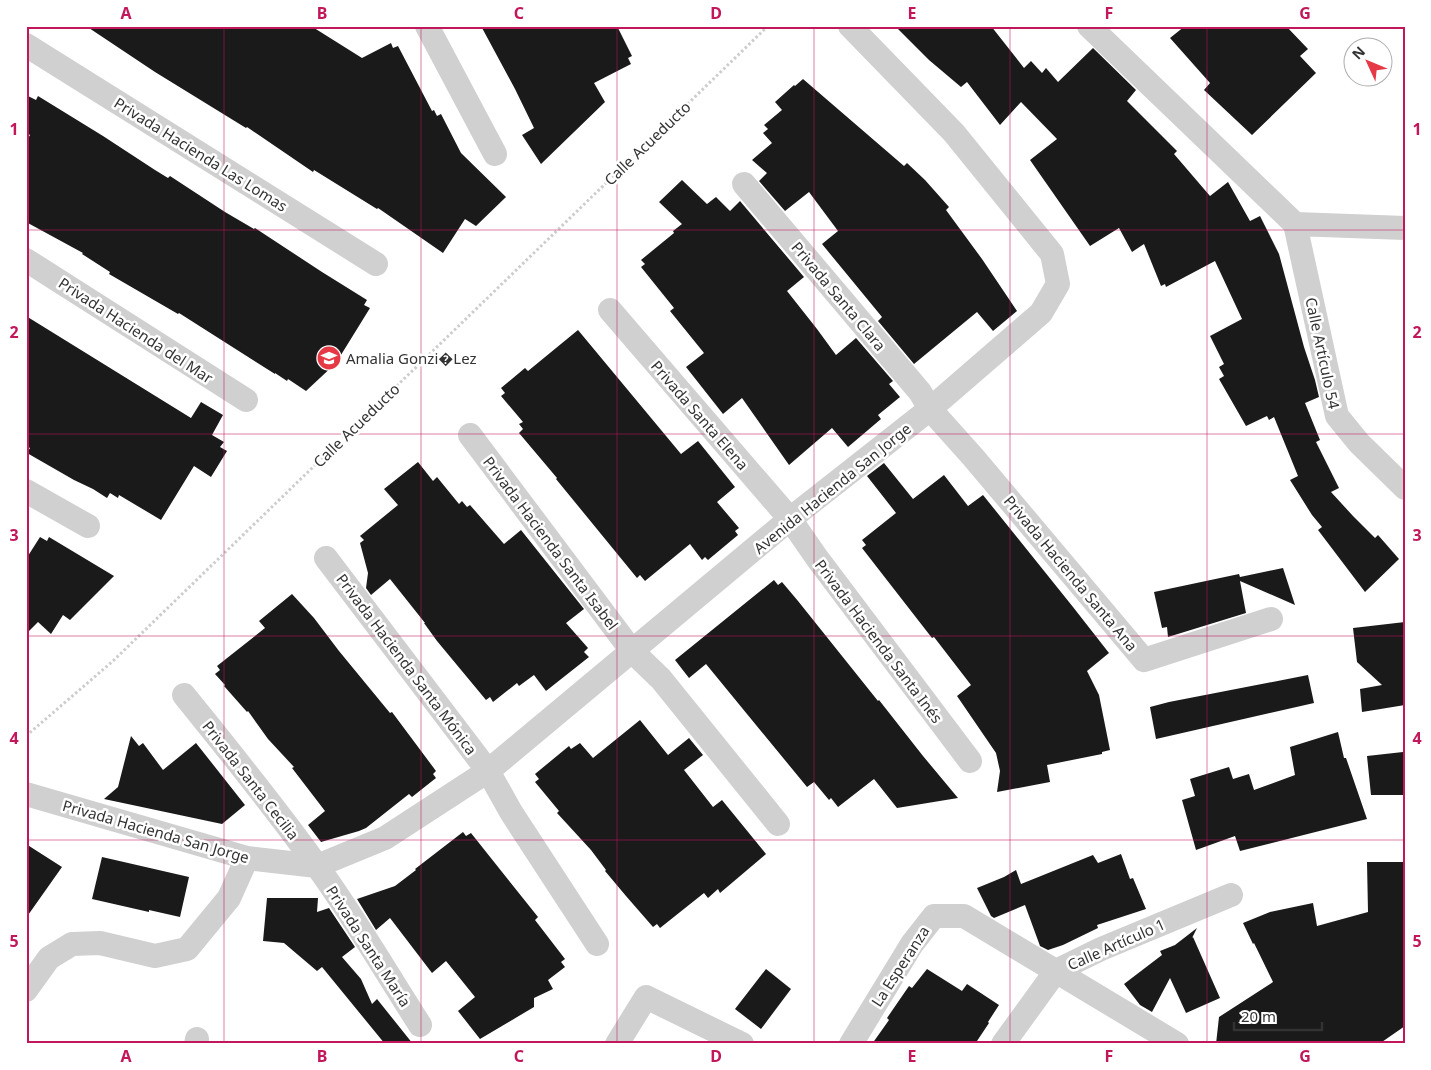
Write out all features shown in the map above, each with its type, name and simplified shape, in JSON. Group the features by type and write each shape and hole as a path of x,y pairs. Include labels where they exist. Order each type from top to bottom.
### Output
{"street":[{"path":"427,26 495,154"},
{"name":"Avenida Hacienda San Jorge","path":"317,866 385,838 488,771 790,520 930,409 1041,313 1058,284 1052,254 954,133 850,26"},
{"path":"1089,26 1295,224 1405,228"},
{"name":"Privada Hacienda Las Lomas","path":"26,45 376,264"},
{"name":"Privada Santa Clara","path":"744,184 920,392 930,409"},
{"name":"Calle Artículo 54","path":"1295,224 1337,416 1359,442 1405,488"},
{"name":"Privada Hacienda del Mar","path":"26,260 246,400"},
{"name":"Privada Santa Elena","path":"610,310 790,520"},
{"name":"Privada Hacienda Santa Ana","path":"930,409 974,457 1144,660 1271,619"},
{"name":"Privada Hacienda Santa Isabel","path":"470,434 632,651 661,679 778,824"},
{"path":"26,491 88,526"},
{"name":"Privada Hacienda Santa Inés","path":"790,520 970,761"},
{"name":"Privada Hacienda Santa Mónica","path":"326,558 488,771 511,812 597,944"},
{"name":"Privada Santa Cecilia","path":"184,695 317,866"},
{"name":"Privada Hacienda San Jorge","path":"26,794 247,858 317,866"},
{"path":"26,990 49,958 72,944 100,943 155,956 187,949 229,898 247,858"},
{"name":"Privada Santa María","path":"317,866 420,1025"},
{"name":"Calle Artículo 1","path":"1003,1044 1056,971 1101,949 1231,895"},
{"name":"La Esperanza","path":"850,1044 912,944 934,916 964,916 1056,971"},
{"path":"1056,971 1177,1044"},
{"path":"617,1044 646,998 742,1044"}],"path":[{"name":"Calle Acueducto","path":"26,736 113,661 768,26"}],"building":[{"path":"86,26 311,26 362,58 391,43 393,48 398,46 432,111 434,110 437,116 441,114 461,153 506,197 476,226 465,219 443,253 378,208 314,170 313,172 247,127 155,72"},
{"path":"481,26 617,26 632,56 628,58 631,64 594,83 605,102 541,164 522,135 534,128"},
{"path":"895,26 991,26 1024,68 1031,61 1042,73 1046,68 1058,82 1093,48 1136,90 1127,101 1177,151 1174,154 1210,196 1228,182 1250,221 1260,216 1279,254 1304,347 1315,380 1319,397 1305,403 1320,440 1316,442 1339,488 1331,492 1375,538 1378,535 1399,559 1365,592 1318,530 1322,527 1312,515 1290,480 1298,476 1274,417 1269,420 1267,416 1246,426 1219,379 1224,376 1219,367 1224,364 1210,336 1242,319 1215,261 1166,287 1165,284 1161,286 1144,244 1132,252 1119,228 1090,246 1030,160 1057,139 1021,102 1000,125 967,82 961,87 929,60"},
{"path":"1185,26 1286,26 1308,49 1300,56 1316,73 1252,135 1204,90 1210,83 1170,38"},
{"path":"803,79 904,166 907,163 925,180 949,207 946,210 1017,311 993,331 977,312 914,364 878,321 882,317 822,244 838,231 809,192 785,211 759,181 767,173 752,160 772,143 763,133 768,129 764,125 782,110 775,102"},
{"path":"26,95 36,100 38,96 168,178 170,176 225,212 255,228 367,300 364,305 370,308 336,363 306,391 288,379 287,381 275,374 179,313 109,274 110,272 83,253 26,222 26,142 30,135 26,132"},
{"path":"682,180 707,204 716,197 730,211 740,201 804,277 787,291 836,355 856,338 893,381 889,384 900,397 878,415 881,419 848,447 832,428 789,465 742,398 723,414 686,367 704,353 670,311 674,308 641,267 645,264 641,260 682,224 659,202"},
{"path":"26,316 191,418 201,402 223,415 212,435 224,442 220,447 227,451 211,477 194,466 161,520 119,495 118,498 110,493 107,498 27,453 30,448 26,446"},
{"path":"578,330 681,454 698,441 735,487 717,502 739,528 735,531 738,535 708,560 705,557 702,560 690,544 645,581 640,575 637,578 519,433 523,429 519,424 523,422 501,396 505,393 501,388 525,368 528,371"},
{"path":"418,462 433,481 437,477 459,504 462,501 467,507 470,505 504,544 521,530 584,609 566,623 588,648 584,652 589,657 546,691 534,675 519,686 517,683 493,702 490,697 486,700 437,641 390,579 371,595 366,588 368,573 360,543 364,540 360,536 398,505 384,489"},
{"path":"884,463 913,499 944,475 968,506 983,495 1073,607 1109,653 1087,671 1099,695 1110,750 1102,752 1102,754 1047,765 1050,782 997,792 1000,771 996,753 957,696 971,685 862,548 866,545 862,540 896,513 867,476"},
{"path":"40,537 47,541 49,537 114,576 70,620 63,615 51,634 38,622 26,634 26,559"},
{"path":"1283,568 1295,605 1240,581 1246,613 1168,637 1167,627 1162,628 1154,592 1239,574 1240,577"},
{"path":"774,580 778,585 782,582 958,798 897,808 874,779 838,807 831,798 829,800 814,782 807,787 706,664 689,678 675,660"},
{"path":"292,594 314,618 390,713 392,712 436,771 433,774 436,778 412,797 409,794 366,828 321,842 308,825 325,811 292,768 294,767 268,739 248,711 215,674 220,670 217,666 265,628 259,621"},
{"path":"1405,622 1405,705 1362,712 1360,689 1382,685 1357,662 1353,628"},
{"path":"1308,675 1314,703 1156,739 1150,707"},
{"path":"640,720 668,755 689,738 703,755 684,770 713,807 722,800 766,854 720,893 718,889 708,898 704,893 660,928 657,924 653,927 626,896 605,871 591,850 557,813 559,811 535,782 539,779 535,774 569,746 571,749 580,743 593,758"},
{"path":"1338,732 1344,758 1346,758 1367,819 1240,851 1235,836 1196,850 1182,800 1195,796 1190,779 1229,767 1233,779 1249,774 1254,790 1295,775 1290,747"},
{"path":"131,736 139,746 143,743 163,770 196,743 245,805 222,824 104,799 118,787"},
{"path":"1403,752 1405,795 1371,795 1367,756"},
{"path":"463,832 466,836 471,833 538,917 535,920 565,959 561,962 565,967 548,980 553,989 534,998 534,1007 480,1039 458,1011 475,997 446,961 432,973 390,918 376,930 357,899 395,886"},
{"path":"26,844 62,867 26,918"},
{"path":"1121,854 1130,879 1133,878 1146,909 1097,925 1098,928 1048,950 1040,946 1025,905 994,918 991,916 977,888 1016,870 1021,884 1093,855 1098,863"},
{"path":"102,857 189,877 180,917 92,899"},
{"path":"1367,862 1405,862 1405,1026 1379,1044 1216,1044 1219,1017 1273,982 1243,923 1270,912 1313,903 1317,926 1368,912"},
{"path":"267,898 318,898 317,912 329,908 355,947 342,957 361,979 372,1004 377,999 413,1044 385,1044 322,967 317,971 284,943 263,941"},
{"path":"1197,928 1192,938 1220,998 1186,1013 1170,978 1152,1012 1140,1005 1124,984 1162,955 1160,951 1175,945"},
{"path":"766,969 791,989 761,1029 735,1009"},
{"path":"927,969 962,991 967,984 999,1005 975,1044 872,1044 909,986 912,988"}],"place":[{"name":"Amalia Gonzi�Lez","path":"329,358"}]}
